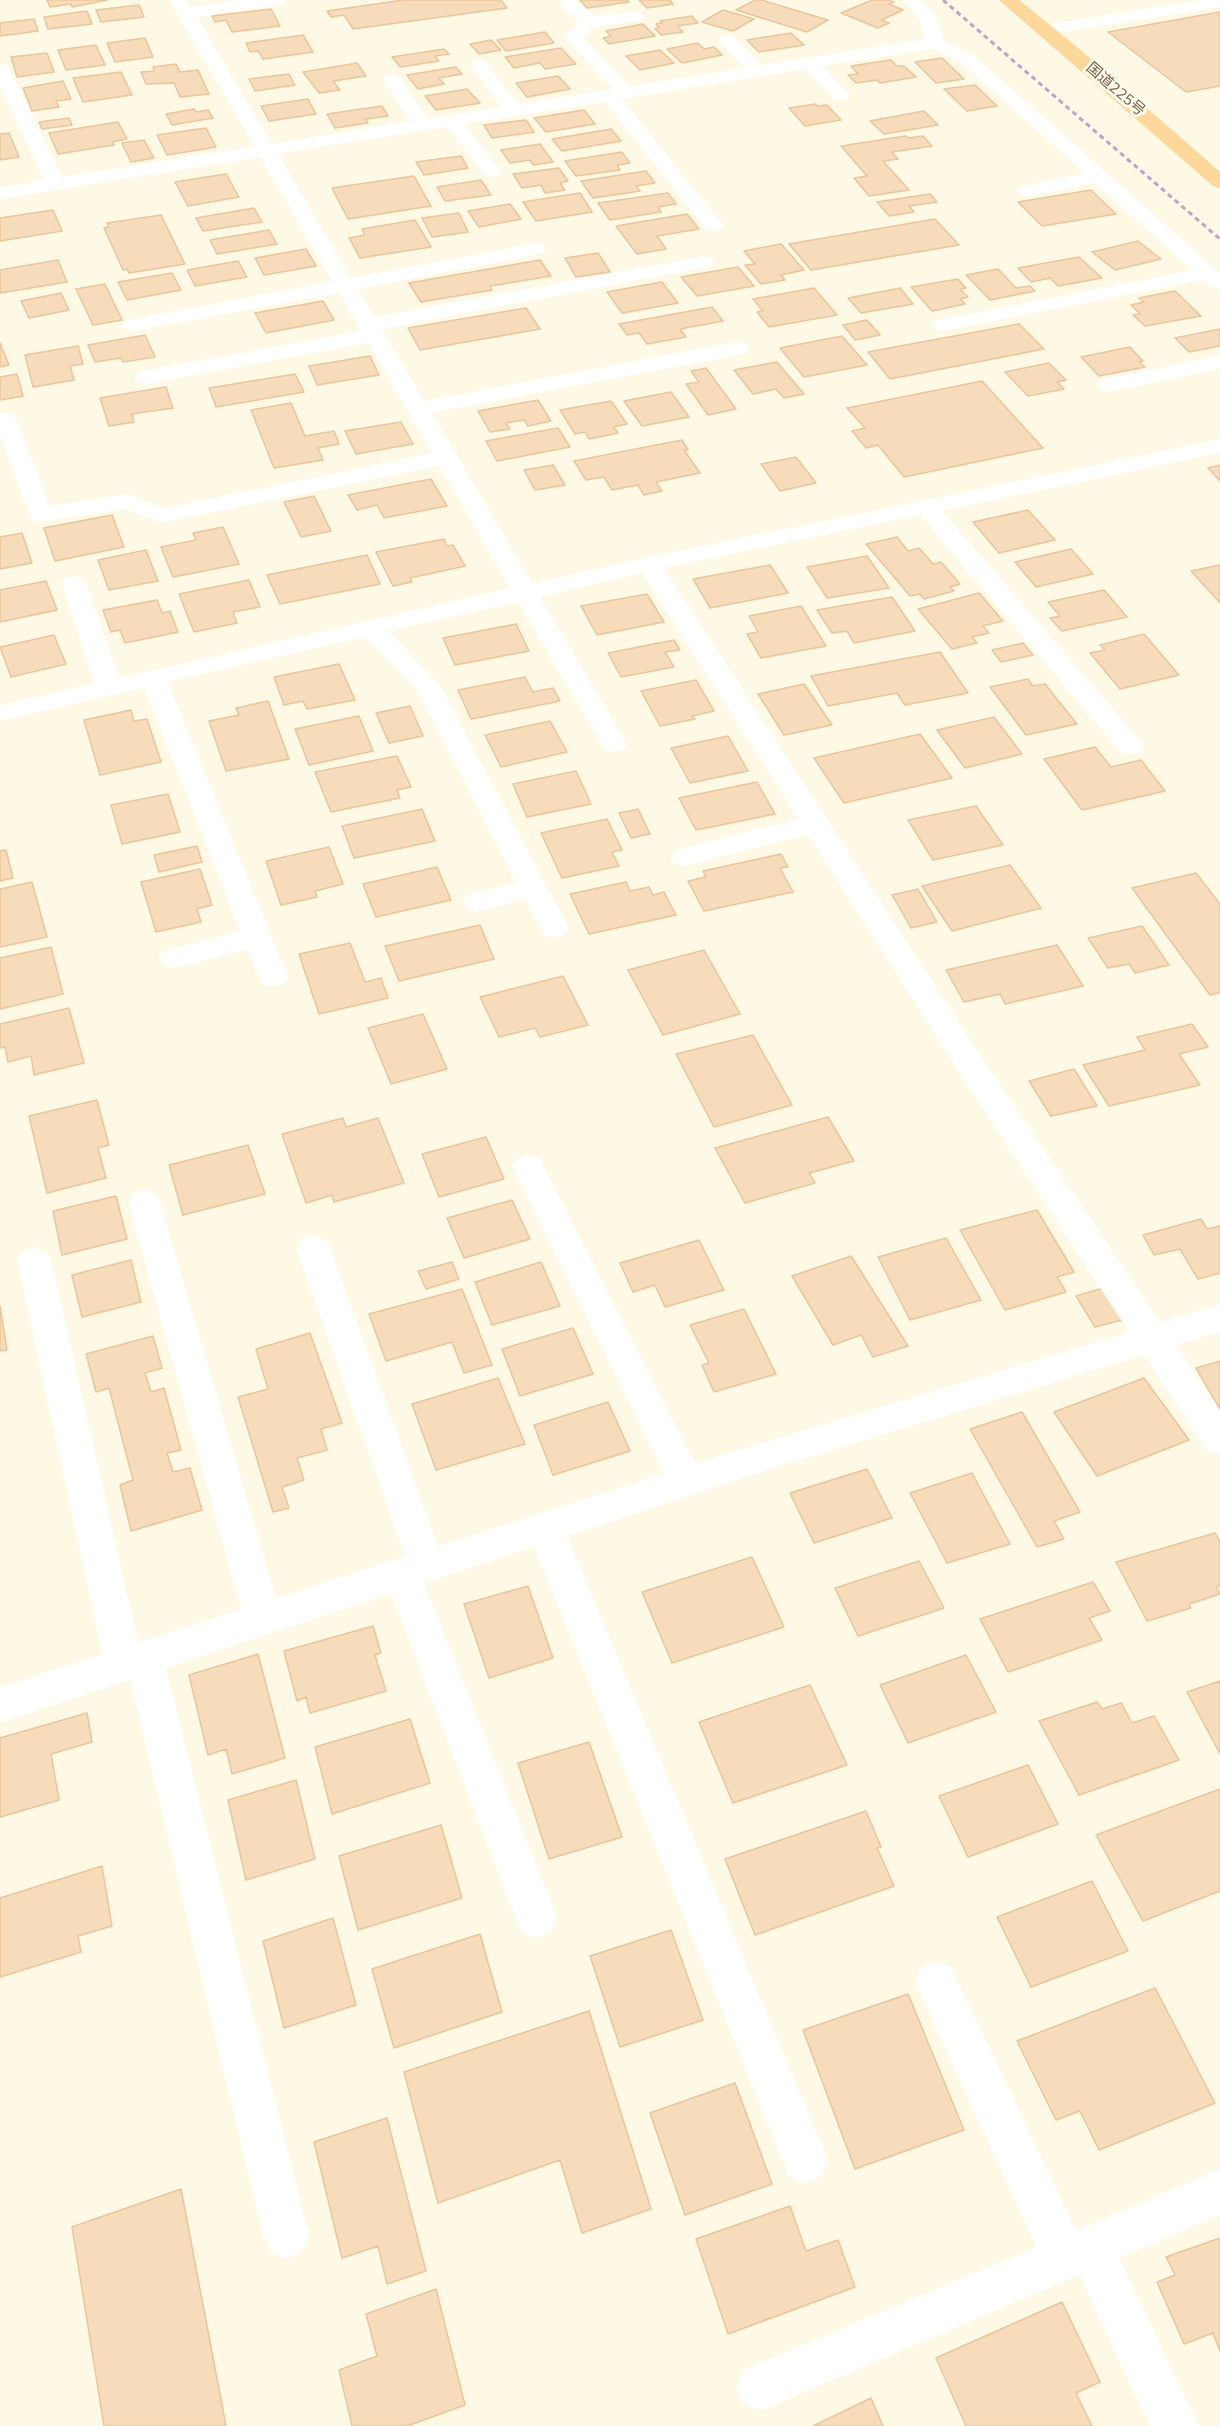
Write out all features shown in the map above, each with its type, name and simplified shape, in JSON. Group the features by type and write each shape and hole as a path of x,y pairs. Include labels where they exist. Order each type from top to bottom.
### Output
{"highway":[{"name":"国道225号","path":"1008,0 1220,182"}],"street":[{"path":"276,0 182,7 614,744"},
{"path":"912,0 928,18 935,43"},
{"path":"1044,30 1220,2"},
{"path":"568,4 590,22"},
{"path":"634,16 590,22 573,37 714,226"},
{"path":"727,40 757,72"},
{"path":"0,193 935,43 966,58 1214,278"},
{"path":"809,63 841,94"},
{"path":"479,65 514,111"},
{"path":"0,68 56,184"},
{"path":"392,80 423,126"},
{"path":"452,121 491,171"},
{"path":"1027,191 1099,176"},
{"path":"133,325 536,249"},
{"path":"146,377 703,262"},
{"path":"943,325 1214,278"},
{"path":"418,409 738,348"},
{"path":"1109,385 1220,362"},
{"path":"5,419 41,515 128,501 161,516 447,457"},
{"path":"0,713 649,564 1220,446"},
{"path":"926,507 1130,746"},
{"path":"649,564 964,1055 1220,1440"},
{"path":"74,583 109,688"},
{"path":"372,628 428,687 554,928"},
{"path":"153,678 273,977"},
{"path":"685,857 815,825"},
{"path":"477,902 533,887"},
{"path":"174,958 257,937"},
{"path":"528,1167 686,1481"},
{"path":"144,1202 263,1619"},
{"path":"313,1248 414,1570 536,1917"},
{"path":"34,1260 134,1661 286,2236"},
{"path":"0,1705 686,1481 1220,1318"},
{"path":"545,1527 805,2160"},
{"path":"936,1982 1078,2252 1175,2426"},
{"path":"760,2387 1220,2192"}],"building":[{"path":"47,0 107,0 72,7 71,4 50,7"},
{"path":"403,0 501,0 507,8 353,29 344,15 331,17 327,11"},
{"path":"580,0 627,0 629,2 587,8"},
{"path":"639,0 670,0 673,4 647,8"},
{"path":"755,0 828,20 807,32 736,10"},
{"path":"872,0 888,0 894,2 889,4 903,10 881,20 889,23 878,28 841,13"},
{"path":"139,5 144,17 101,22 96,10"},
{"path":"271,9 280,26 232,32 226,20 215,22 212,16"},
{"path":"723,10 754,19 733,31 702,22"},
{"path":"87,11 92,24 48,29 44,17"},
{"path":"1220,12 1220,86 1186,92 1108,32"},
{"path":"692,16 698,23 677,26 683,32 661,35 655,29 659,28 656,24 662,23 660,21"},
{"path":"34,19 38,31 0,36 0,23"},
{"path":"643,24 655,36 609,44 603,38 611,36 606,31"},
{"path":"545,32 554,43 506,51 497,40"},
{"path":"791,33 804,45 759,52 747,40"},
{"path":"303,35 313,52 263,59 258,51 250,52 246,43"},
{"path":"145,38 153,57 115,62 107,43"},
{"path":"491,40 501,50 479,54 470,44"},
{"path":"698,43 704,49 714,47 722,55 682,63 667,49"},
{"path":"96,45 105,65 66,70 58,50"},
{"path":"561,48 576,64 545,69 540,63 514,68 505,57"},
{"path":"444,49 449,54 435,56 439,61 400,67 392,57"},
{"path":"660,50 674,63 640,70 626,56"},
{"path":"47,53 54,72 17,77 11,57"},
{"path":"942,58 964,79 936,83 915,62"},
{"path":"891,60 897,66 904,66 916,77 880,83 877,80 856,83 848,75 858,74 851,66"},
{"path":"357,63 366,76 333,81 340,90 319,93 303,72"},
{"path":"176,64 180,72 198,70 209,94 180,97 174,83 146,84 141,72 154,71 153,67"},
{"path":"456,67 462,74 439,78 444,84 418,89 407,75"},
{"path":"121,72 132,95 83,102 73,78"},
{"path":"289,74 295,85 255,91 249,79"},
{"path":"558,76 570,89 527,97 516,83"},
{"path":"63,81 71,99 56,101 59,107 32,111 23,88"},
{"path":"975,85 997,106 967,111 944,89"},
{"path":"467,89 480,103 436,110 425,96"},
{"path":"308,99 316,114 269,121 261,106"},
{"path":"816,104 818,106 827,105 841,120 805,126 789,108"},
{"path":"382,106 388,116 366,119 368,123 335,128 327,114"},
{"path":"194,109 196,112 208,110 213,118 172,125 166,114"},
{"path":"584,110 595,124 546,132 534,118"},
{"path":"924,111 938,125 884,134 870,121"},
{"path":"69,118 72,125 42,129 39,122"},
{"path":"526,120 534,132 492,138 484,125"},
{"path":"118,122 127,139 112,142 114,145 58,154 49,133"},
{"path":"206,128 216,147 167,155 157,135"},
{"path":"611,129 621,141 562,151 552,139"},
{"path":"9,133 19,157 0,160 0,134"},
{"path":"906,136 908,138 923,136 932,146 892,152 898,159 883,161 909,190 869,196 854,178 867,176 841,146"},
{"path":"144,140 154,158 131,162 122,143"},
{"path":"540,144 553,162 533,165 530,160 510,163 501,150"},
{"path":"622,152 630,163 617,165 620,170 576,176 565,161"},
{"path":"461,156 468,168 424,175 416,162"},
{"path":"559,168 568,181 560,183 565,190 545,193 541,185 522,188 513,174"},
{"path":"646,171 655,183 636,186 640,191 593,198 581,181"},
{"path":"226,174 239,197 188,206 175,182"},
{"path":"414,176 431,206 348,219 332,188"},
{"path":"481,180 491,195 445,201 437,187"},
{"path":"1091,190 1116,214 1042,226 1018,202"},
{"path":"580,193 592,212 536,221 523,202"},
{"path":"668,193 676,204 658,207 661,212 610,220 598,203"},
{"path":"930,194 937,202 909,206 914,212 889,216 877,202"},
{"path":"510,204 521,219 479,227 468,211"},
{"path":"254,208 262,222 203,231 196,218"},
{"path":"53,210 62,231 0,241 0,218"},
{"path":"459,213 468,232 432,237 422,218"},
{"path":"687,214 699,229 657,236 666,249 637,254 616,226"},
{"path":"161,215 185,264 129,273 127,269 123,270 104,228 109,227 107,223"},
{"path":"935,219 959,245 811,270 789,244"},
{"path":"415,220 431,247 360,258 349,238 365,235 362,229"},
{"path":"269,230 277,244 217,254 210,240"},
{"path":"1138,241 1161,259 1115,270 1092,252"},
{"path":"781,244 804,270 781,275 785,280 761,284 745,265 755,264 744,251"},
{"path":"306,249 316,266 264,275 255,258"},
{"path":"598,253 610,272 576,277 565,258"},
{"path":"1079,257 1102,278 1058,286 1050,278 1031,282 1018,268"},
{"path":"58,260 67,282 0,293 0,270"},
{"path":"540,260 551,276 490,286 492,290 421,302 409,283"},
{"path":"238,261 247,277 195,286 187,270"},
{"path":"738,267 754,286 697,296 681,277"},
{"path":"998,269 1016,288 1030,286 1035,291 990,300 966,275"},
{"path":"172,273 181,290 127,300 118,282"},
{"path":"958,279 966,288 960,289 968,297 960,299 965,304 932,311 911,287"},
{"path":"662,282 678,303 622,313 607,292"},
{"path":"105,284 122,320 93,325 76,289"},
{"path":"814,288 837,315 769,327 757,312 763,311 753,299"},
{"path":"900,288 913,304 861,313 848,298"},
{"path":"1175,291 1201,316 1145,326 1133,315 1140,314 1131,305 1144,302 1139,298"},
{"path":"61,293 69,310 29,318 21,301"},
{"path":"323,301 334,320 266,333 255,313"},
{"path":"712,307 723,321 680,329 686,337 647,344 639,333 627,335 619,324"},
{"path":"526,308 540,329 420,350 408,328"},
{"path":"867,320 880,335 855,340 843,325"},
{"path":"1019,324 1044,349 890,379 868,352"},
{"path":"1220,329 1220,346 1189,352 1175,338"},
{"path":"145,335 155,357 123,362 121,358 95,362 88,345"},
{"path":"842,336 867,365 804,377 780,348"},
{"path":"0,343 9,365 0,367"},
{"path":"78,346 83,364 70,366 74,380 33,387 25,355"},
{"path":"1130,347 1143,361 1139,362 1145,367 1099,376 1081,357"},
{"path":"370,356 379,375 317,385 309,366"},
{"path":"777,362 804,394 784,398 776,389 753,394 734,370"},
{"path":"1049,363 1066,380 1057,382 1064,389 1028,396 1005,372"},
{"path":"706,368 736,409 708,415 686,384 699,382 691,371"},
{"path":"17,374 23,396 0,400 0,377"},
{"path":"295,374 304,392 216,407 209,388"},
{"path":"982,381 1043,448 904,477 878,445 866,448 852,431 865,428 847,408"},
{"path":"166,387 173,408 132,414 134,422 109,426 100,398"},
{"path":"671,392 689,417 642,426 624,401"},
{"path":"538,400 551,421 528,426 524,420 506,423 510,429 490,432 478,411"},
{"path":"611,401 627,424 613,427 618,433 589,439 585,432 575,434 560,410"},
{"path":"291,403 305,436 334,431 339,444 318,448 323,460 274,468 251,410"},
{"path":"401,422 413,444 356,454 345,431"},
{"path":"558,428 570,447 497,461 486,441"},
{"path":"682,440 688,450 684,450 700,473 656,482 662,491 644,495 638,485 612,490 604,477 586,480 574,461"},
{"path":"796,457 816,483 780,491 761,464"},
{"path":"553,465 565,485 535,490 524,470"},
{"path":"1220,465 1220,481 1208,468"},
{"path":"431,479 447,506 384,518 377,505 357,510 348,495"},
{"path":"314,496 331,531 301,537 284,502"},
{"path":"1028,510 1055,540 999,553 973,522"},
{"path":"112,515 124,547 55,561 44,528"},
{"path":"223,527 239,564 173,577 161,547 196,540 193,533"},
{"path":"22,533 32,563 0,569 0,537"},
{"path":"897,537 908,551 919,548 933,564 941,562 960,584 950,587 954,591 924,599 920,594 910,596 866,544"},
{"path":"444,539 447,546 453,545 465,566 410,578 412,582 393,586 376,552"},
{"path":"1071,549 1093,574 1036,587 1015,562"},
{"path":"146,550 158,581 109,590 98,560"},
{"path":"367,555 380,584 280,604 267,575"},
{"path":"867,556 889,588 827,598 807,567"},
{"path":"770,565 788,593 710,608 693,579"},
{"path":"1220,565 1220,603 1191,571"},
{"path":"249,580 260,607 233,612 237,623 194,632 179,594"},
{"path":"46,581 57,610 0,622 0,590"},
{"path":"1104,590 1127,617 1062,631 1050,618 1060,616 1048,602"},
{"path":"979,593 1003,621 983,626 989,633 972,637 977,643 952,649 918,609"},
{"path":"647,594 664,622 597,635 581,606"},
{"path":"892,597 915,631 854,643 847,631 832,633 817,610"},
{"path":"157,600 162,613 170,611 178,632 125,643 120,630 111,632 103,610"},
{"path":"801,606 826,646 761,658 747,634 758,632 749,616"},
{"path":"516,624 529,651 455,665 443,638"},
{"path":"1144,634 1179,675 1120,689 1090,653 1105,650 1100,645"},
{"path":"54,635 66,664 11,677 0,647"},
{"path":"674,640 680,650 665,652 674,667 621,677 608,653"},
{"path":"1023,643 1033,655 1001,662 992,650"},
{"path":"940,652 968,693 905,705 897,693 828,706 811,676"},
{"path":"339,664 355,700 307,709 303,701 284,705 274,677"},
{"path":"525,677 533,692 553,688 560,701 471,719 458,690"},
{"path":"1028,679 1033,686 1045,684 1077,724 1026,735 990,687"},
{"path":"696,680 714,711 692,716 695,719 660,726 641,691"},
{"path":"804,684 832,725 784,735 758,694"},
{"path":"268,701 289,759 226,771 209,721 239,715 236,708"},
{"path":"410,706 423,736 389,743 376,713"},
{"path":"131,710 134,721 147,719 161,762 100,775 84,720"},
{"path":"359,716 373,751 309,765 295,729"},
{"path":"994,717 1022,754 965,768 937,730"},
{"path":"550,721 567,752 501,767 485,735"},
{"path":"920,734 952,778 844,803 814,758"},
{"path":"728,736 748,771 690,783 671,748"},
{"path":"1095,747 1111,767 1141,760 1165,791 1082,810 1044,759"},
{"path":"397,756 411,787 397,790 400,798 331,812 315,772"},
{"path":"576,771 591,804 527,817 513,784"},
{"path":"757,782 775,814 696,830 679,798"},
{"path":"168,794 180,832 122,844 111,805"},
{"path":"976,806 1003,845 933,860 908,820"},
{"path":"422,809 435,841 354,858 342,826"},
{"path":"638,809 650,834 631,838 619,813"},
{"path":"607,819 622,850 612,852 619,866 562,878 541,833"},
{"path":"197,846 202,862 159,872 154,855"},
{"path":"329,847 343,884 315,891 317,897 281,905 266,861"},
{"path":"6,850 13,878 0,881 0,851"},
{"path":"781,854 788,867 780,868 793,892 704,911 688,881 706,877 703,871"},
{"path":"1010,865 1041,908 952,931 922,886"},
{"path":"437,867 451,900 376,917 363,884"},
{"path":"200,869 212,905 197,909 201,922 156,932 141,882"},
{"path":"1196,873 1220,904 1220,993 1210,995 1132,888"},
{"path":"32,882 47,937 0,947 0,889"},
{"path":"626,882 630,891 649,887 653,895 664,892 676,915 589,934 570,894"},
{"path":"918,889 937,922 911,928 892,895"},
{"path":"480,925 494,959 399,981 385,946"},
{"path":"1142,926 1169,965 1135,973 1129,964 1108,968 1088,938"},
{"path":"350,943 365,982 381,978 388,998 319,1014 299,954"},
{"path":"1057,945 1083,986 1005,1004 1000,994 964,1002 946,970"},
{"path":"51,947 63,994 0,1009 0,958"},
{"path":"704,950 740,1014 663,1035 628,970"},
{"path":"563,976 588,1025 540,1037 535,1028 499,1037 480,997"},
{"path":"69,1008 84,1063 34,1075 31,1056 8,1062 5,1047 0,1048 0,1024"},
{"path":"423,1014 447,1069 391,1084 368,1028"},
{"path":"1192,1024 1208,1047 1179,1054 1200,1085 1109,1106 1083,1065 1145,1050 1137,1037"},
{"path":"753,1035 792,1105 714,1127 676,1054"},
{"path":"1074,1069 1097,1106 1051,1116 1029,1081"},
{"path":"97,1100 109,1145 98,1148 106,1178 47,1193 29,1116"},
{"path":"828,1117 854,1161 809,1173 815,1183 745,1203 715,1148"},
{"path":"343,1118 346,1127 378,1118 404,1183 334,1202 332,1195 306,1203 282,1134"},
{"path":"486,1137 504,1179 439,1197 422,1154"},
{"path":"248,1145 265,1194 183,1215 169,1165"},
{"path":"116,1196 127,1239 62,1255 53,1211"},
{"path":"512,1200 530,1239 464,1258 447,1218"},
{"path":"1037,1210 1074,1272 1057,1277 1066,1292 1005,1310 960,1230"},
{"path":"1201,1219 1207,1229 1220,1226 1220,1273 1198,1279 1180,1249 1154,1255 1143,1235"},
{"path":"946,1238 981,1300 910,1320 878,1257"},
{"path":"699,1240 724,1290 665,1307 655,1285 633,1292 620,1263"},
{"path":"851,1256 908,1346 873,1357 861,1335 833,1345 792,1276"},
{"path":"131,1260 141,1302 82,1317 72,1275"},
{"path":"452,1262 459,1279 426,1289 418,1271"},
{"path":"541,1262 560,1306 492,1325 475,1282"},
{"path":"1103,1288 1122,1320 1095,1327 1076,1296"},
{"path":"462,1289 492,1365 464,1373 452,1342 386,1361 369,1314"},
{"path":"0,1306 7,1350 0,1351"},
{"path":"744,1309 776,1374 714,1392 702,1365 709,1363 690,1325"},
{"path":"573,1328 593,1374 520,1396 502,1349"},
{"path":"310,1333 342,1423 321,1429 327,1450 297,1458 304,1480 282,1487 289,1508 273,1512 238,1397 268,1389 256,1349"},
{"path":"153,1336 162,1368 145,1373 151,1392 164,1388 181,1450 167,1453 173,1472 190,1468 202,1510 131,1531 120,1485 133,1480 109,1388 96,1392 86,1354"},
{"path":"1220,1361 1220,1409 1196,1368"},
{"path":"498,1378 525,1444 436,1470 412,1404"},
{"path":"1144,1378 1189,1440 1097,1476 1054,1412"},
{"path":"608,1402 630,1451 553,1475 534,1425"},
{"path":"1022,1412 1080,1512 1054,1521 1064,1539 1037,1547 970,1429"},
{"path":"867,1469 892,1518 814,1543 790,1493"},
{"path":"972,1473 1010,1544 947,1563 910,1493"},
{"path":"1215,1533 1220,1542 1220,1586 1216,1587 1220,1594 1189,1604 1191,1608 1147,1621 1116,1562"},
{"path":"752,1557 784,1627 672,1663 642,1592"},
{"path":"919,1561 944,1608 858,1636 835,1588"},
{"path":"1093,1582 1110,1611 1089,1618 1102,1640 1008,1672 980,1619"},
{"path":"528,1586 553,1658 489,1678 464,1604"},
{"path":"373,1626 381,1653 375,1655 386,1691 310,1713 306,1697 297,1701 284,1651"},
{"path":"258,1654 285,1758 232,1774 226,1749 208,1755 189,1675"},
{"path":"966,1655 996,1712 908,1743 880,1685"},
{"path":"1220,1681 1220,1754 1187,1692"},
{"path":"810,1685 847,1765 733,1803 699,1722"},
{"path":"1097,1702 1102,1709 1121,1703 1132,1723 1154,1716 1179,1760 1079,1795 1039,1721"},
{"path":"87,1713 92,1742 51,1754 59,1800 0,1817 0,1738"},
{"path":"410,1719 430,1783 332,1814 315,1747"},
{"path":"589,1742 622,1837 549,1859 518,1763"},
{"path":"1028,1765 1058,1824 968,1857 939,1796"},
{"path":"296,1780 315,1859 246,1880 228,1800"},
{"path":"1220,1789 1220,1891 1143,1921 1096,1835"},
{"path":"866,1811 881,1847 877,1848 894,1886 755,1935 725,1859"},
{"path":"441,1825 462,1898 358,1930 339,1856"},
{"path":"102,1866 112,1926 78,1936 81,1952 0,1977 0,1898"},
{"path":"1092,1881 1128,1951 1031,1987 997,1917"},
{"path":"333,1918 356,2005 284,2028 263,1941"},
{"path":"671,1930 703,2020 620,2047 590,1956"},
{"path":"480,1934 502,2012 394,2048 372,1969"},
{"path":"1155,1988 1215,2103 1099,2150 1080,2111 1056,2120 1017,2041"},
{"path":"908,1994 964,2130 855,2169 803,2030"},
{"path":"589,2011 651,2209 582,2233 560,2160 438,2203 404,2072"},
{"path":"735,2083 772,2184 685,2215 650,2113"},
{"path":"387,2118 426,2271 387,2284 378,2246 342,2258 314,2142"},
{"path":"181,2189 226,2426 104,2426 72,2227"},
{"path":"790,2206 806,2251 838,2240 855,2287 728,2334 696,2239"},
{"path":"1220,2238 1220,2351 1213,2333 1184,2344 1157,2282 1175,2275 1166,2257"},
{"path":"436,2289 465,2405 407,2426 352,2426 339,2370 377,2356 366,2314"},
{"path":"1062,2302 1100,2382 1076,2393 1092,2426 966,2426 936,2358"},
{"path":"871,2398 883,2426 813,2426"}],"railway":[{"path":"943,0 1220,239"}]}
